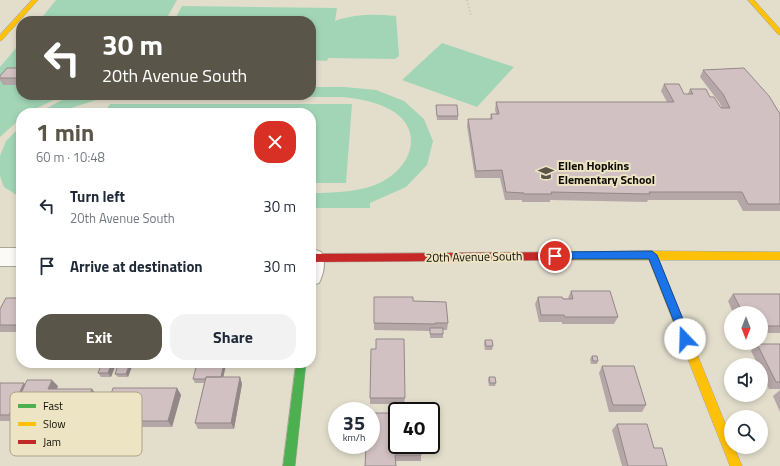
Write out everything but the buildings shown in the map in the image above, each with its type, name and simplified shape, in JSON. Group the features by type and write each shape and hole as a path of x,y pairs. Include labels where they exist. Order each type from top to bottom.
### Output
{"street":[{"path":"21,16 35,0"},
{"path":"751,0 780,33"},
{"path":"0,39 16,21"},
{"path":"652,255 736,466"},
{"name":"20th Avenue South","path":"316,264 652,255 780,256"},
{"path":"0,257 16,257"},
{"path":"289,466 300,368"}],"path":[{"path":"467,0 471,16"}],"green space":[{"path":"56,0 177,0 168,16 43,16"},
{"path":"182,6 337,8 335,21 365,15 396,16 399,56 395,59 328,58 327,61 316,60 316,16 177,16"},
{"path":"442,43 514,67 477,107 402,80"},
{"path":"16,48 16,100 54,100 37,108 16,108 16,123 0,137 0,67"},
{"path":"316,87 345,87 376,90 404,101 424,119 433,141 427,165 406,187 370,203 370,208 316,208 316,193 342,192 363,188 374,185 391,176 406,160 410,151 410,132 406,124 399,116 389,109 372,102 342,97 316,97"},
{"path":"96,100 71,108 47,108 60,101"},
{"path":"110,104 352,104 346,183 316,183 316,108 107,108"},
{"path":"16,131 16,195 4,187 0,176 0,156 6,141"}],"traffic: fast":[{"path":"289,466 300,368"}],"traffic: slow":[{"path":"21,16 35,0"},
{"path":"751,0 780,33"},
{"path":"0,39 16,21"},
{"path":"652,255 736,466"},
{"path":"571,256 780,256"}],"traffic: jam":[{"path":"316,258 571,256"}],"place":[{"name":"Ellen Hopkins Elementary School","path":"546,173"}],"route":[{"path":"555,256 652,255 685,339"}]}
